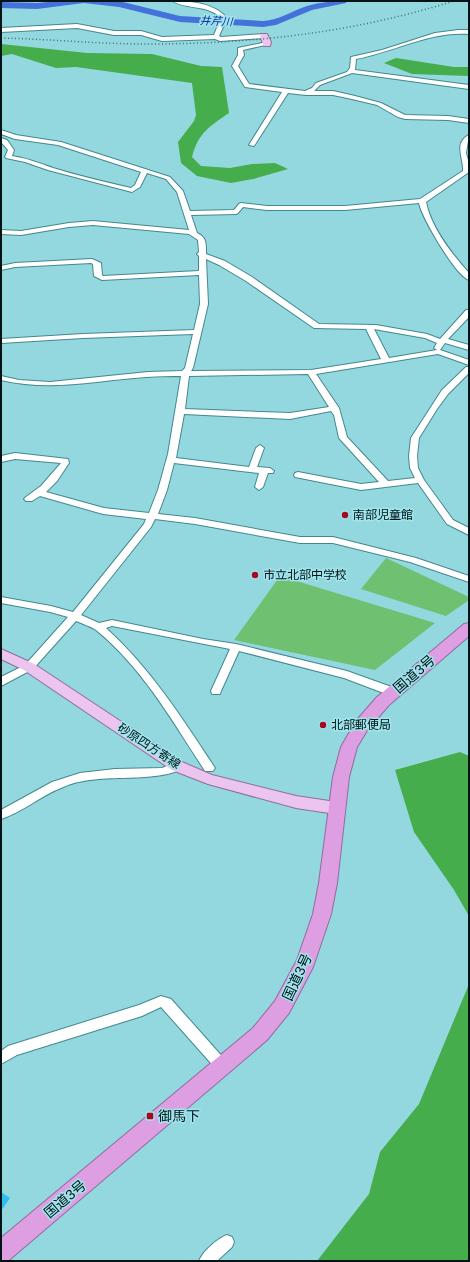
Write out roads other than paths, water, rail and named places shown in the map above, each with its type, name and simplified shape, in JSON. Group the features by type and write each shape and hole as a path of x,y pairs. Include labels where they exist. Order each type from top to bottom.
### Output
{"highway":[{"name":"国道3号","path":"1,1252 260,1034 282,1007 306,961 322,914 328,883 341,777 349,747 362,725 393,692 469,628"}],"main road":[{"name":"砂原四方寄線","path":"1,653 28,667 177,766 208,779 296,802 336,808"}],"street":[{"path":"175,1 220,12 224,18 216,37"},
{"path":"197,1 206,8"},
{"path":"1,30 77,26 114,33 141,33 162,39 216,37 220,39 265,40 240,49 241,55 235,66 247,86 306,93 333,93 374,102 400,116 448,118 469,121"},
{"path":"306,93 318,84 349,73 353,68 353,58 383,52 402,44 443,32 469,32"},
{"path":"352,70 439,84 469,86"},
{"path":"252,145 286,91"},
{"path":"1,132 15,137 59,143 168,178 173,181 180,190 194,233 202,240 201,254 204,273 204,304 196,332 189,368 185,373 180,411 164,489 153,515 148,525 75,616 28,667 1,682"},
{"path":"1,140 15,137"},
{"path":"187,213 236,212 241,205 267,208 345,208 422,201 466,172 467,169 463,158 462,149 469,137"},
{"path":"1,140 5,141 11,150 8,157 26,160 50,169 111,186 132,190 138,186 145,171"},
{"path":"422,201 423,209 446,249 469,278"},
{"path":"1,232 21,233 69,225 93,223 194,233"},
{"path":"201,254 222,262 317,326 369,327 420,334 469,348"},
{"path":"1,268 15,265 92,261 97,263 98,276 102,278 204,273"},
{"path":"439,352 438,347 442,341 469,312"},
{"path":"369,327 386,361"},
{"path":"1,341 83,336 196,332"},
{"path":"1,378 19,382 50,384 148,374 311,372 345,368 439,352 469,363"},
{"path":"469,369 445,392 415,438 413,456 414,468 420,480 450,522 469,532"},
{"path":"311,372 335,408 343,438 386,484"},
{"path":"180,411 290,416 335,408"},
{"path":"252,469 260,448"},
{"path":"1,460 15,456 65,461 60,471 40,493 29,499"},
{"path":"171,460 267,471 259,487"},
{"path":"298,475 361,486 420,480"},
{"path":"40,493 103,511 153,515 195,521 300,540 333,540 413,560 466,578 469,567"},
{"path":"1,600 51,609 75,616 98,627 116,642 159,693 209,768"},
{"path":"98,627 112,624 202,642 236,647 347,675 393,692"},
{"path":"216,691 236,647"},
{"path":"1,815 13,810 56,785 80,777 115,773 163,772 177,766"},
{"path":"1,1058 13,1050 142,1010 161,1001 166,1003 222,1066"},
{"path":"206,1261 227,1242"}],"waterway":[{"name":"井芹川","path":"1,5 37,6 81,1"},
{"name":"井芹川","path":"87,1 119,4 180,19 263,24 273,23 310,8 343,1"}],"railway":[{"path":"1,38 146,44 225,42 264,39 340,29 416,12 454,1"}],"place":[{"name":"南部児童館","path":"345,515"},
{"name":"市立北部中学校","path":"255,575"},
{"name":"北部郵便局","path":"323,725"},
{"name":"御馬下","path":"150,1116"}]}
